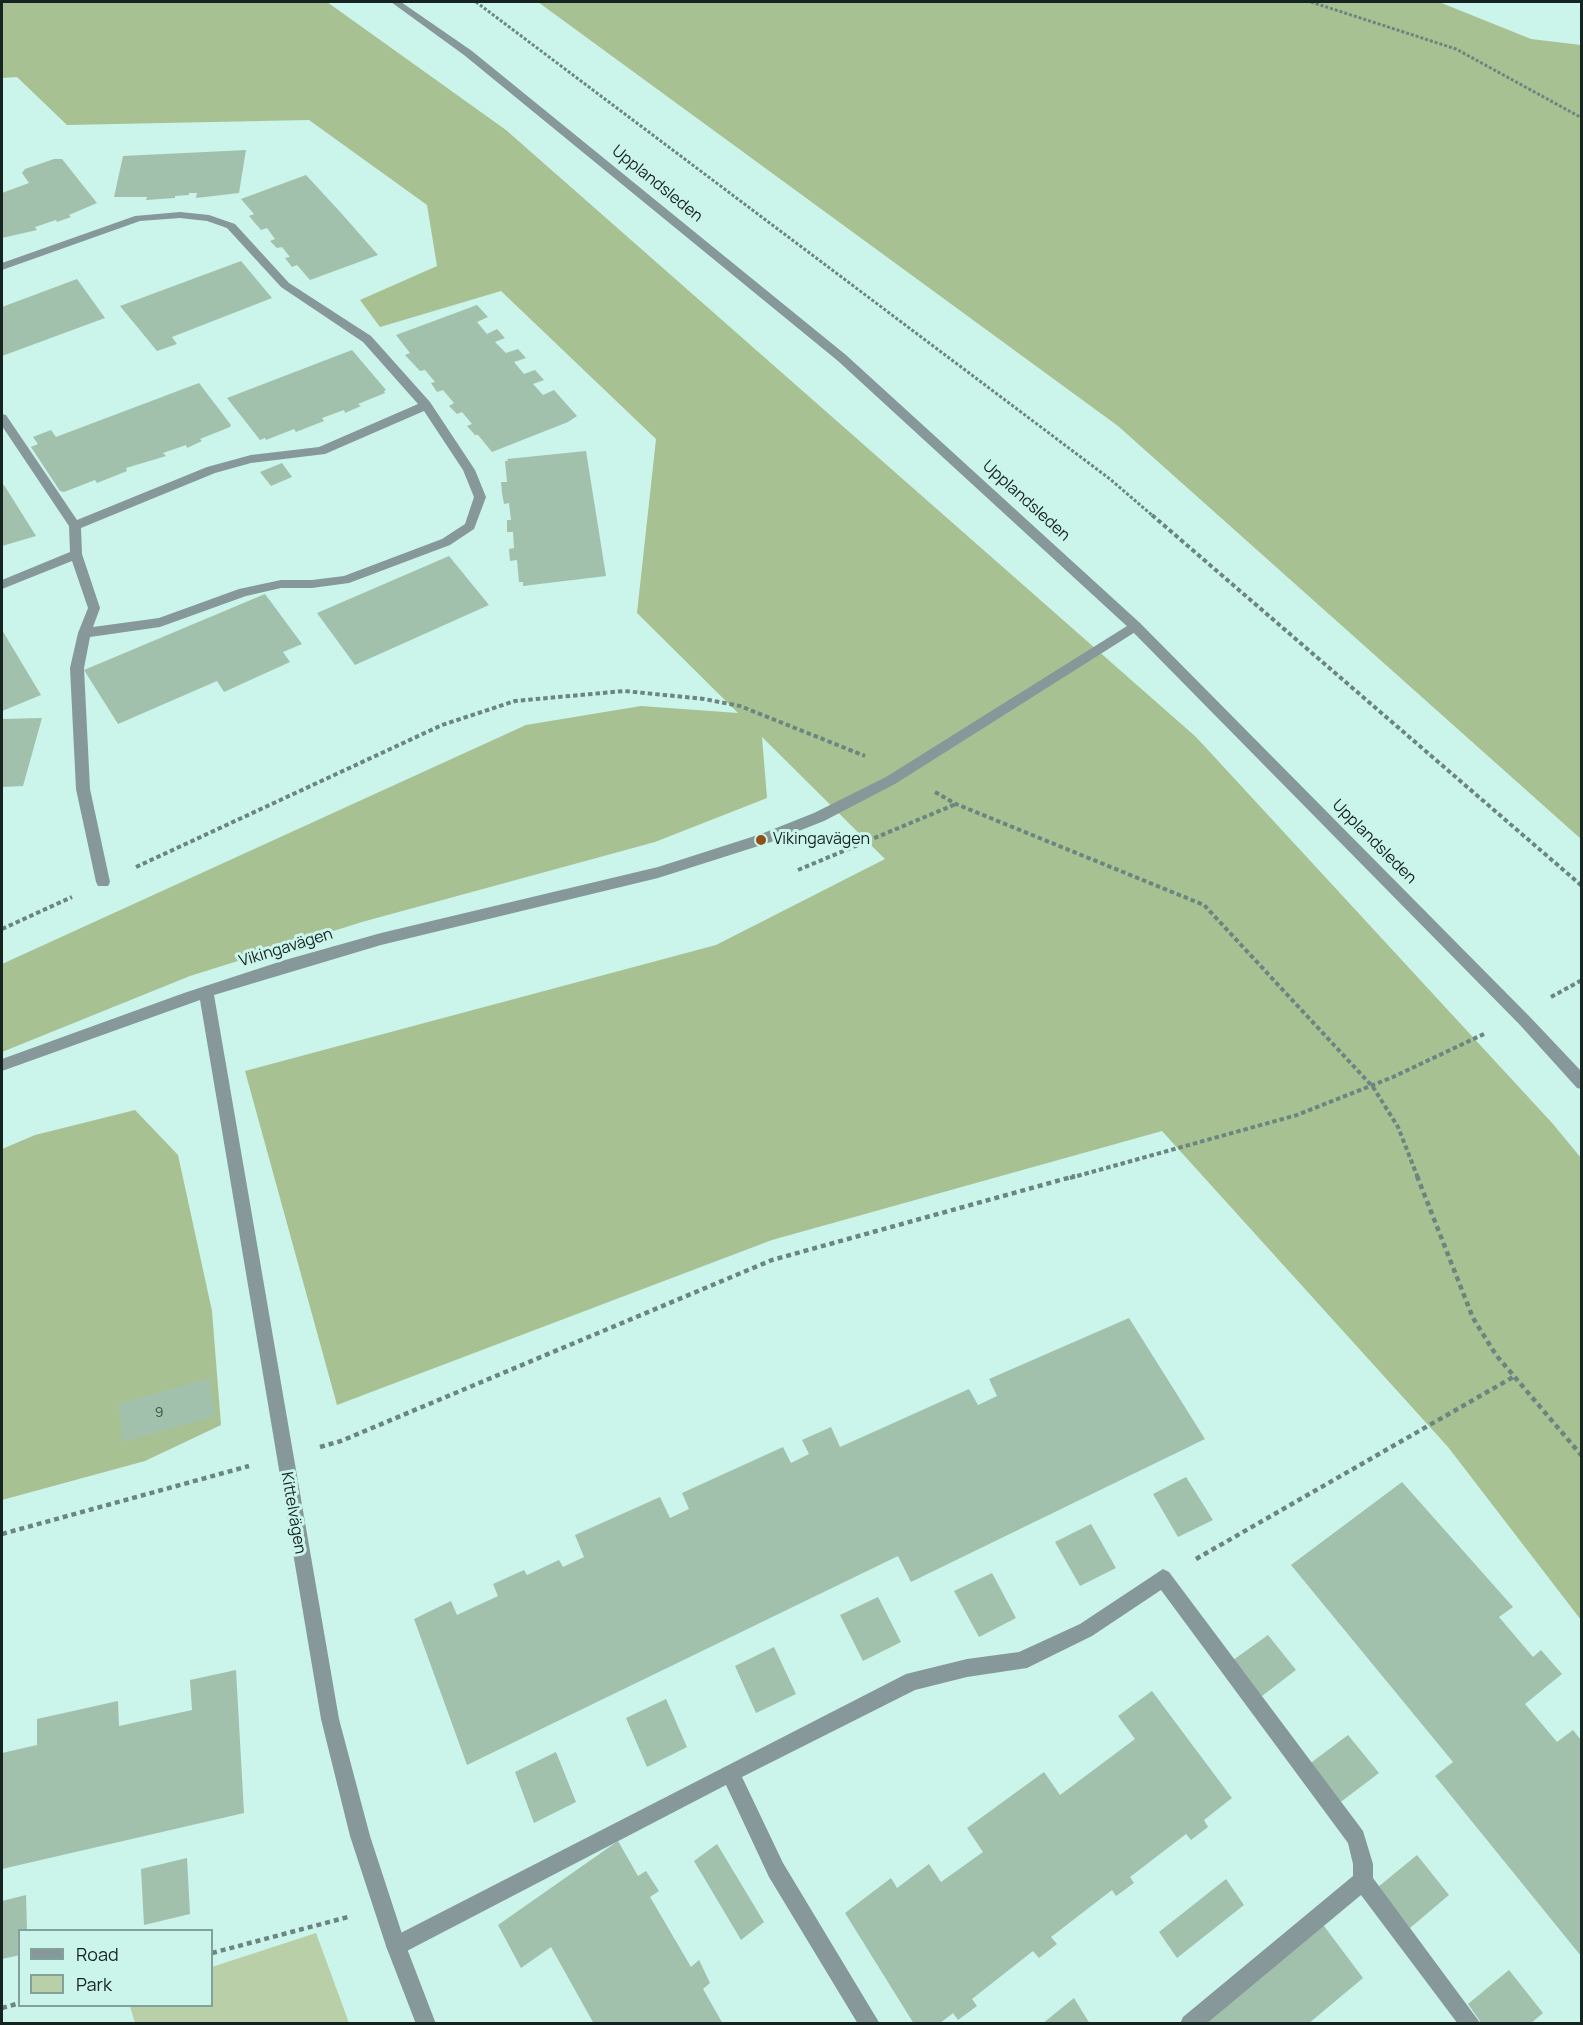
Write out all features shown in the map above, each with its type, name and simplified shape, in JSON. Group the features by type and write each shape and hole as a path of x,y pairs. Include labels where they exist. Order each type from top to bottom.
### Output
{"street":[{"name":"Upplandsleden","path":"395,2 468,53 842,358 1135,626 1525,1021 1581,1083"},
{"path":"2,267 139,218 180,215 209,218 231,226 285,285 367,339 394,367 426,405 469,470 480,497 470,526 446,542 345,580 312,584 281,584 244,592 160,622 84,633"},
{"path":"75,526 211,470 251,459 321,451 426,405"},
{"path":"2,418 75,526 76,554 94,608 84,633 77,668 82,789 103,882"},
{"path":"2,585 76,554"},
{"name":"Vikingavägen","path":"2,1065 279,968 382,939 575,895 689,864 760,840 822,815 903,774 1135,626"},
{"name":"Kittelvägen","path":"206,992 283,1456 330,1719 360,1836 396,1946 426,2024"},
{"path":"396,1946 913,1681 967,1668 1020,1661 1086,1630 1163,1578 1356,1838 1363,1864 1363,1881 1471,2024"},
{"path":"730,1773 776,1870 870,2024"},
{"path":"1190,2024 1363,1881"}],"path":[{"path":"476,2 1110,479 1581,886"},
{"path":"1311,2 1455,49 1581,118"},
{"path":"2,929 442,724 515,701 624,691 704,699 740,706 903,774 956,804 1204,905 1373,1087 1398,1126 1473,1318 1496,1355 1581,1456"},
{"path":"798,870 956,804"},
{"path":"2,1534 341,1441 772,1260 1297,1115 1373,1087 1456,1050"},
{"path":"1163,1578 1515,1376"},
{"path":"213,1953 383,1908"},
{"path":"2,2008 18,2004"}],"green space":[{"path":"2,2 327,2 506,130 1196,737 1553,1124 1581,1158 1581,1620 1448,1447 1162,1131 772,1240 337,1405 245,1071 716,945 885,859 762,737 767,798 655,842 362,922 190,976 2,1052 2,964 526,725 641,706 738,713 637,613 656,439 501,291 380,327 360,300 437,266 427,205 309,120 67,125 17,77 2,78"},
{"path":"538,2 1439,2 1531,39 1581,45 1581,839 1118,426"},
{"path":"135,1110 178,1155 212,1311 221,1425 145,1461 2,1500 2,1149 35,1135"},
{"path":"316,1933 349,2023 135,2023 130,2007 213,2007 213,1967"}],"building":[{"path":"246,150 239,193 196,198 197,193 189,193 189,195 175,196 175,198 146,200 147,197 114,197 123,156"},
{"path":"54,159 62,159 97,203 69,215 71,217 35,227 37,230 2,238 2,193 29,183 22,173 25,169"},
{"path":"306,175 378,255 310,280 297,265 292,267 285,258 290,257 282,247 277,248 270,241 275,239 267,228 261,230 254,222 249,216 254,214 241,199"},
{"path":"241,261 272,298 172,337 177,344 157,351 120,306"},
{"path":"77,279 105,318 2,356 2,307"},
{"path":"477,305 488,317 477,322 487,334 497,329 505,338 495,342 506,353 518,349 526,358 514,362 524,374 535,370 544,380 533,384 543,395 554,390 577,416 568,422 492,452 478,435 475,435 467,426 472,424 462,412 457,414 449,406 454,403 443,390 437,392 431,383 435,382 425,370 420,371 405,355 410,353 396,335"},
{"path":"352,350 386,390 385,393 358,404 361,406 345,413 344,410 322,418 324,421 296,432 294,429 266,440 265,438 260,440 227,398"},
{"path":"199,383 231,425 230,427 200,439 202,441 187,448 186,445 163,453 166,456 126,468 127,471 97,483 95,480 64,492 60,491 31,447 38,444 33,437 51,430 56,437"},
{"path":"586,451 606,576 523,586 523,582 519,582 517,560 510,561 509,549 514,548 513,532 507,532 507,520 511,520 509,503 504,504 501,482 507,482 505,461"},
{"path":"282,463 292,477 271,486 260,472"},
{"path":"4,485 36,536 2,546 2,486"},
{"path":"449,556 489,605 355,665 317,613"},
{"path":"265,594 302,644 283,652 290,662 224,692 217,681 118,724 84,670"},
{"path":"2,630 41,695 2,711"},
{"path":"42,718 23,786 2,787 2,719"},
{"path":"1129,1318 1205,1439 911,1582 898,1556 467,1765 414,1619 451,1601 457,1615 498,1596 493,1584 524,1570 527,1575 559,1560 563,1567 584,1557 575,1535 660,1497 670,1518 689,1509 682,1493 783,1447 791,1463 809,1454 802,1440 831,1427 840,1447 969,1389 978,1405 997,1396 989,1379"},
{"path":"210,1378 215,1416 123,1442 118,1404"},
{"path":"1186,1477 1213,1520 1178,1537 1153,1494"},
{"path":"1402,1482 1513,1607 1499,1617 1533,1657 1541,1650 1562,1674 1525,1704 1557,1742 1573,1730 1581,1740 1581,1956 1435,1776 1453,1762 1291,1565"},
{"path":"1091,1524 1116,1568 1080,1586 1055,1542"},
{"path":"992,1573 1016,1618 979,1637 954,1591"},
{"path":"878,1597 901,1642 863,1661 840,1615"},
{"path":"1268,1635 1296,1670 1258,1699 1229,1663"},
{"path":"774,1647 796,1694 756,1713 735,1666"},
{"path":"236,1670 244,1813 2,1869 2,1753 37,1745 37,1719 118,1701 119,1726 192,1710 190,1680"},
{"path":"1152,1691 1232,1798 1204,1820 1208,1827 1191,1840 1186,1834 1130,1877 1134,1883 1116,1896 1112,1890 1051,1937 1057,1944 1039,1958 1033,1951 972,1999 977,2006 958,2020 953,2013 939,2024 914,2024 845,1913 891,1878 897,1888 929,1864 941,1882 983,1852 967,1828 1044,1772 1060,1795 1135,1739 1118,1716"},
{"path":"666,1699 687,1747 647,1767 626,1718"},
{"path":"1348,1735 1379,1773 1338,1804 1308,1765"},
{"path":"556,1752 576,1802 534,1823 515,1772"},
{"path":"618,1841 638,1876 646,1871 659,1891 650,1897 691,1967 699,1960 710,1983 703,1989 723,2024 594,2024 551,1947 521,1968 498,1925"},
{"path":"717,1844 764,1922 741,1940 694,1861"},
{"path":"1417,1855 1449,1895 1410,1928 1378,1887"},
{"path":"187,1858 190,1914 144,1925 141,1869"},
{"path":"1226,1879 1244,1905 1177,1958 1159,1932"},
{"path":"26,1895 27,1929 18,1929 18,1955 2,1959 2,1901"},
{"path":"1321,1922 1363,1978 1308,2024 1197,2024"},
{"path":"1509,1970 1543,2013 1530,2024 1482,2024 1468,2004"},
{"path":"1074,1998 1090,2024 1042,2024"}],"place":[{"name":"Vikingavägen","path":"761,840"}]}
